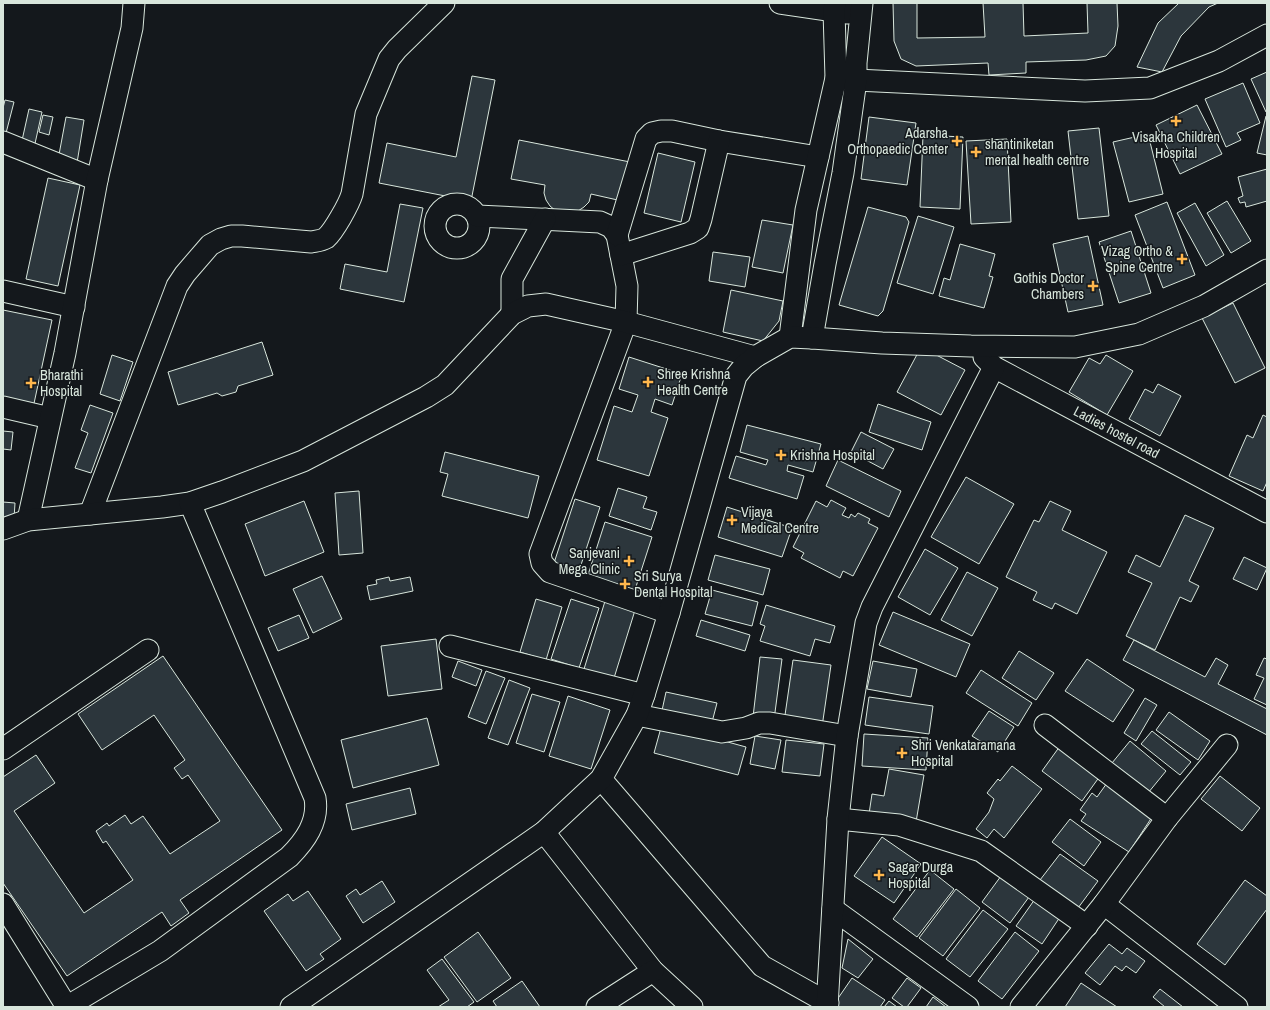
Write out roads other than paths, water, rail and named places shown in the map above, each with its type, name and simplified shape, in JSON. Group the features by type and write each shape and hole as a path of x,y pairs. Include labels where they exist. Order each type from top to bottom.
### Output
{"street":[{"path":"28,520 74,306 97,180 132,28 134,3"},
{"path":"780,3 861,9 856,80 843,174 824,264 812,338"},
{"path":"90,514 177,286 185,274 210,245 231,236 311,242 321,241 328,236 349,204 366,114 389,59 431,7"},
{"path":"790,337 806,210 836,78 835,7"},
{"path":"836,78 1085,91 1150,88 1219,62 1267,35"},
{"path":"619,245 646,139 652,133 672,131 719,141 818,157"},
{"path":"619,245 690,233 698,228 719,141"},
{"path":"3,142 97,180"},
{"path":"477,216 600,222 611,227 619,245 628,286 626,322 540,554 542,563 550,572 668,613"},
{"path":"512,314 512,279 545,219"},
{"path":"291,1007 544,832 601,779 637,715 736,376 744,366 755,357 790,337 882,343 1075,347 1139,334 1204,306 1267,270"},
{"path":"3,291 74,306"},
{"path":"3,529 28,520 190,503 302,461 445,385 512,314 528,306 546,304 626,322 755,357"},
{"name":"Ladies hostel road","path":"971,346 994,367 1267,512"},
{"path":"601,779 762,966 827,1005 838,819 848,736 866,623 872,607 994,367"},
{"path":"3,407 50,418"},
{"path":"3,904 67,1006 160,951 289,857 302,844 309,833 317,807 316,798 190,503"},
{"path":"450,646 644,695"},
{"path":"3,749 148,650"},
{"path":"637,715 722,732 746,728 759,723 770,723 848,736"},
{"path":"1045,725 1167,818"},
{"path":"1021,1007 1104,904 1167,818 1227,745"},
{"path":"838,819 899,825 981,851 1087,926"},
{"path":"544,832 653,971 692,1007"},
{"path":"1104,904 1237,1007"},
{"path":"833,909 968,1007"},
{"path":"597,1007 653,971"}],"place":[{"name":"Visakha Children Hospital","path":"1176,121"},
{"name":"Adarsha Orthopaedic Center","path":"957,141"},
{"name":"shantiniketan mental health centre","path":"976,152"},
{"name":"Vizag Ortho & Spine Centre","path":"1182,259"},
{"name":"Gothis Doctor Chambers","path":"1093,286"},
{"name":"Shree Krishna Health Centre","path":"648,382"},
{"name":"Bharathi Hospital","path":"31,383"},
{"name":"Krishna Hospital","path":"781,455"},
{"name":"Vijaya Medical Centre","path":"732,520"},
{"name":"Sanjevani Mega Clinic","path":"629,561"},
{"name":"Sri Surya Dental Hospital","path":"625,584"},
{"name":"Shri Venkataramana Hospital","path":"902,753"},
{"name":"Sagar Durga Hospital","path":"879,875"}]}
